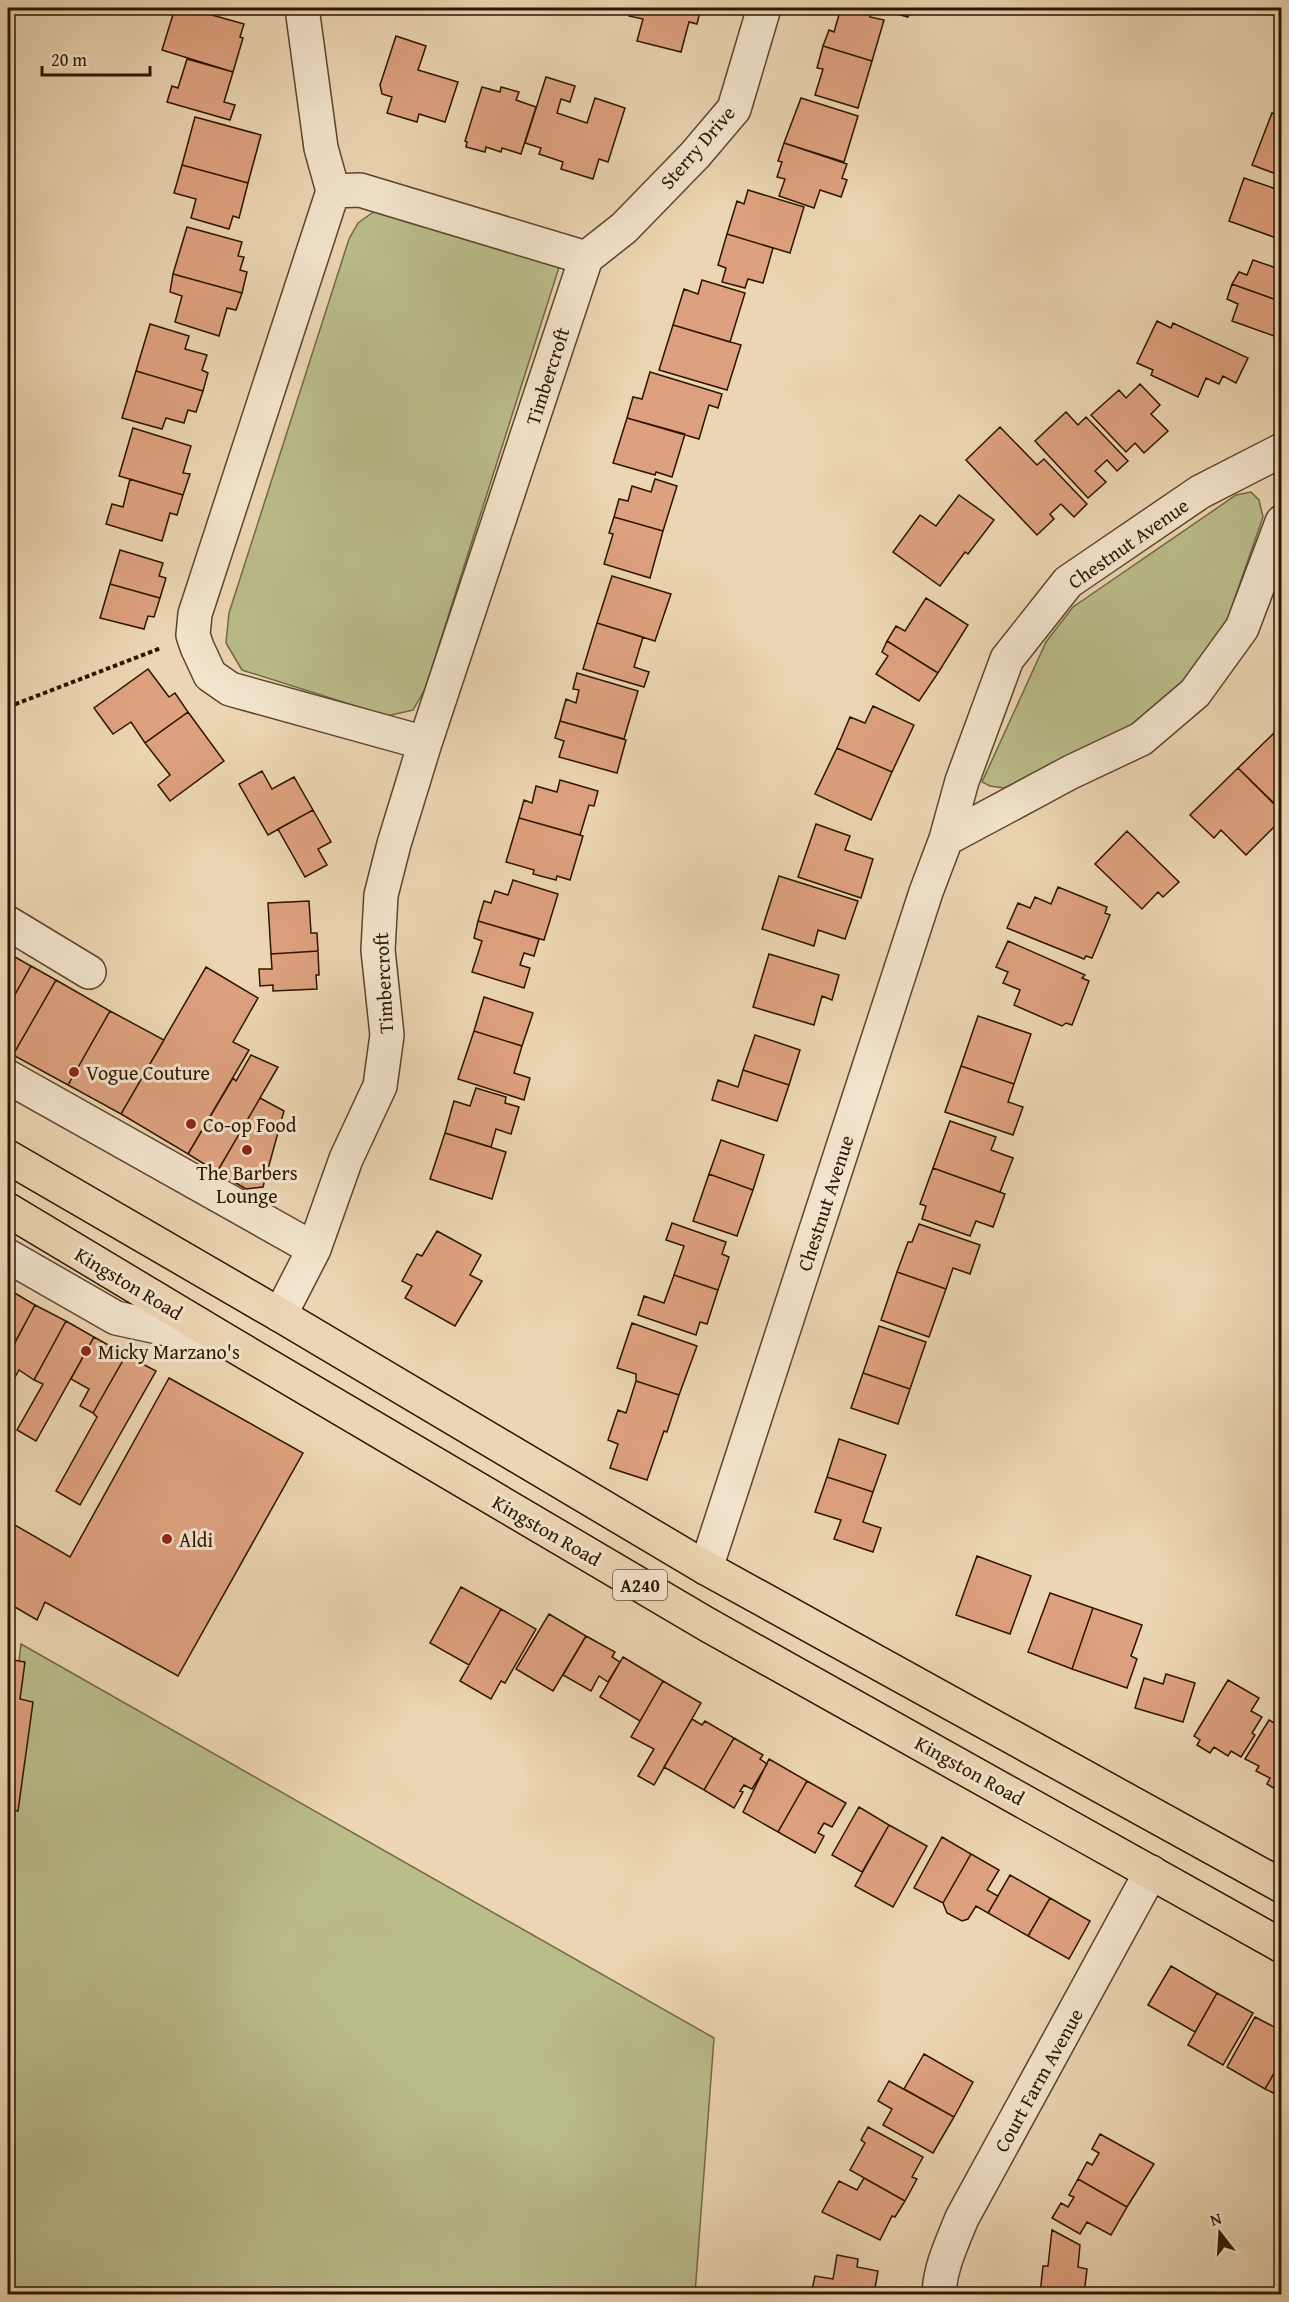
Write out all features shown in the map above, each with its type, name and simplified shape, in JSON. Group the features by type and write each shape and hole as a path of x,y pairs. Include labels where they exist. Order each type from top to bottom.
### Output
{"highway":[{"name":"A240","path":"8,1157 280,1315 706,1568 1281,1886"},
{"name":"Kingston Road","path":"8,1210 708,1624 1281,1946"}],"street":[{"path":"302,8 321,148 333,191 195,614 193,635 210,675 230,689 425,743"},
{"name":"Sterry Drive","path":"586,258 624,228 695,155 734,109 764,8"},
{"path":"333,191 360,190 586,258"},
{"name":"Timbercroft","path":"280,1315 314,1249 346,1160 380,1086 387,1035 378,950 381,895 393,844 586,258"},
{"name":"Chestnut Avenue","path":"706,1568 926,892 946,839 962,781 1007,659 1068,582 1200,492 1281,450"},
{"path":"946,839 1071,772 1141,739 1194,693 1242,628 1281,522"},
{"path":"8,923 89,972"},
{"path":"8,1077 314,1249"},
{"path":"8,1256 116,1318 228,1342"},
{"name":"Court Farm Avenue","path":"939,2295 949,2249 962,2218 1151,1872"}],"path":[{"path":"8,707 193,635"}],"green space":[{"path":"379,208 561,261 425,689 413,710 387,716 242,670 226,643 229,613 349,239 358,223"},
{"path":"1251,492 1259,500 1263,517 1224,629 1159,713 1102,745 1004,788 982,782 1046,642 1073,607 1236,495"},
{"path":"21,1644 714,2038 695,2294 8,2294 8,1756"}],"building":[{"path":"175,8 187,8 244,24 240,37 243,38 233,72 162,50"},
{"path":"632,8 701,8 697,24 689,22 681,52 637,41 643,19 629,16"},
{"path":"841,8 856,8 871,12 870,17 884,20 872,61 823,46 829,30 834,32"},
{"path":"875,8 911,8 908,17"},
{"path":"396,36 426,46 418,70 458,82 445,122 419,114 417,122 387,113 392,97 382,94 380,85"},
{"path":"823,46 872,61 858,108 815,95 823,69 817,68"},
{"path":"187,59 233,72 224,102 235,105 230,120 167,102 172,86 178,88"},
{"path":"546,77 575,86 570,102 561,99 557,113 587,123 595,98 625,108 608,162 599,159 593,179 561,169 563,162 539,154 541,148 525,143"},
{"path":"482,87 500,92 501,87 519,92 516,100 536,107 521,154 502,148 501,152 486,147 485,152 466,147 467,142 465,141"},
{"path":"801,98 858,116 844,162 784,143"},
{"path":"1272,113 1282,116 1282,176 1252,165"},
{"path":"195,117 261,135 248,183 182,165"},
{"path":"784,143 847,164 842,178 847,180 841,197 820,190 814,208 779,196 785,179 777,177 782,162 778,161"},
{"path":"182,165 248,183 239,218 233,216 229,229 191,218 196,199 174,193"},
{"path":"1244,178 1282,191 1282,240 1229,221"},
{"path":"748,190 804,207 790,253 727,234 737,201 744,204"},
{"path":"187,227 242,242 238,256 244,257 240,270 247,272 242,293 173,274"},
{"path":"727,234 773,248 763,283 748,279 745,288 722,282 726,268 718,265"},
{"path":"1253,260 1282,270 1282,302 1232,284 1239,272 1247,275"},
{"path":"173,274 242,293 236,310 227,308 219,336 175,322 182,296 170,292"},
{"path":"702,280 745,293 730,342 673,325 684,289 698,294"},
{"path":"1232,284 1282,302 1282,325 1277,337 1232,321 1238,304 1227,299"},
{"path":"1157,321 1171,328 1173,323 1248,358 1236,383 1223,376 1219,384 1206,378 1198,397 1151,375 1153,370 1137,363"},
{"path":"150,324 189,336 185,349 207,355 202,370 208,373 203,391 136,371"},
{"path":"673,325 741,345 727,390 659,370"},
{"path":"136,371 203,391 196,412 188,410 184,423 166,418 162,429 122,418"},
{"path":"650,372 722,394 718,408 709,405 699,439 627,418 633,397 642,399"},
{"path":"1140,384 1160,405 1151,414 1168,431 1144,453 1135,443 1126,452 1091,415 1119,390 1126,398"},
{"path":"1066,412 1078,425 1086,417 1128,461 1117,471 1107,460 1095,471 1106,482 1088,498 1035,441"},
{"path":"627,418 685,434 672,477 656,472 655,475 613,463"},
{"path":"1000,427 1037,465 1044,459 1087,504 1074,517 1061,504 1050,514 1054,519 1037,535 966,460"},
{"path":"133,428 191,446 183,473 190,474 183,495 119,476"},
{"path":"130,479 183,495 177,515 170,513 162,541 106,524 112,504 123,507"},
{"path":"655,479 677,486 663,531 614,517 619,499 628,501 632,486 651,492"},
{"path":"959,495 994,520 968,554 965,552 940,586 893,552 920,515 936,526"},
{"path":"614,517 663,531 650,578 604,564 613,534 609,533"},
{"path":"120,550 163,563 159,576 166,578 160,598 110,584"},
{"path":"612,576 671,594 655,641 597,623"},
{"path":"110,584 160,598 154,617 148,616 144,629 100,618"},
{"path":"926,598 968,625 938,673 887,641 896,626 905,631"},
{"path":"597,623 643,637 634,667 649,672 644,687 583,669"},
{"path":"887,641 938,673 919,701 876,674 888,656 882,652"},
{"path":"148,669 169,697 175,693 188,712 145,743 131,722 113,734 94,708"},
{"path":"577,673 638,691 624,739 560,721 566,699 576,703 579,690 573,689"},
{"path":"873,706 914,725 892,772 837,748 850,717 865,723"},
{"path":"188,712 224,761 170,801 158,785 170,775 145,743"},
{"path":"560,721 626,740 617,773 559,757 564,741 555,738"},
{"path":"1274,733 1282,741 1282,797 1274,804 1238,768"},
{"path":"837,748 892,772 871,820 815,794"},
{"path":"1238,768 1282,811 1282,819 1246,855 1221,830 1214,838 1190,815"},
{"path":"262,771 272,789 294,777 313,810 268,835 239,784"},
{"path":"560,780 598,791 594,806 589,805 580,835 519,818 524,800 532,803 536,786 557,792"},
{"path":"313,810 331,842 318,849 327,865 305,877 278,829"},
{"path":"519,818 583,836 570,880 557,876 556,880 533,874 534,870 506,862"},
{"path":"816,824 850,836 845,850 873,859 861,898 798,877"},
{"path":"1127,831 1179,882 1163,897 1158,892 1142,909 1095,864"},
{"path":"779,876 858,901 845,939 818,930 814,946 762,929"},
{"path":"513,880 558,894 544,940 478,921 484,901 491,903 495,891 508,895"},
{"path":"1058,887 1107,907 1105,913 1110,915 1092,958 1086,956 1084,959 1007,928 1018,903 1030,908 1035,897 1051,904"},
{"path":"309,901 311,933 317,933 318,951 271,954 268,903"},
{"path":"478,921 539,939 534,956 524,953 520,965 530,968 524,988 472,972 482,941 474,938"},
{"path":"1008,941 1085,975 1082,978 1089,981 1072,1025 1066,1023 1062,1026 1014,1005 1020,990 1003,983 1008,972 996,967"},
{"path":"318,951 317,989 273,991 273,985 260,986 259,969 272,969 271,954"},
{"path":"8,953 31,966 8,1007"},
{"path":"769,954 839,975 832,1000 822,996 814,1025 753,1007"},
{"path":"31,966 56,980 13,1055 8,1052 8,1007"},
{"path":"206,967 258,998 233,1042 249,1050 188,1154 121,1114"},
{"path":"56,980 110,1011 68,1085 13,1055"},
{"path":"484,997 533,1013 522,1046 474,1031"},
{"path":"110,1011 164,1040 121,1114 68,1085"},
{"path":"978,1016 1031,1034 1014,1084 961,1066"},
{"path":"474,1031 522,1046 514,1073 530,1078 524,1100 458,1079"},
{"path":"755,1035 800,1050 789,1085 743,1070"},
{"path":"251,1055 278,1067 217,1172 188,1154 233,1078 236,1081"},
{"path":"961,1066 1014,1084 1008,1102 1023,1107 1013,1135 945,1112"},
{"path":"743,1070 789,1085 777,1121 712,1100 718,1080 738,1087"},
{"path":"476,1088 506,1097 505,1103 519,1107 511,1134 496,1129 491,1147 445,1133 454,1101 470,1106"},
{"path":"260,1098 284,1111 263,1187 246,1189 217,1172"},
{"path":"950,1121 996,1137 991,1150 1013,1158 1000,1192 933,1168"},
{"path":"445,1133 506,1152 492,1199 430,1179"},
{"path":"721,1140 764,1155 753,1190 709,1174"},
{"path":"933,1168 1005,1194 993,1227 976,1221 970,1236 922,1219 926,1206 920,1204"},
{"path":"709,1174 753,1190 737,1236 693,1221"},
{"path":"672,1223 726,1242 722,1254 729,1257 718,1290 674,1275 684,1246 666,1240"},
{"path":"919,1224 980,1245 970,1274 953,1268 946,1289 897,1272 908,1242 912,1242"},
{"path":"437,1231 481,1255 470,1275 482,1281 455,1326 405,1298 412,1286 402,1281 417,1254 422,1256"},
{"path":"897,1272 946,1289 929,1337 881,1320"},
{"path":"674,1275 718,1290 707,1324 700,1322 696,1335 638,1315 644,1296 664,1303"},
{"path":"8,1289 35,1305 13,1346 8,1343"},
{"path":"35,1305 66,1321 34,1380 19,1370 8,1390 8,1356"},
{"path":"66,1321 94,1337 36,1441 17,1430 43,1384 34,1380"},
{"path":"632,1323 697,1346 679,1395 636,1381 636,1374 617,1368"},
{"path":"879,1326 926,1342 910,1389 863,1373"},
{"path":"94,1337 126,1355 93,1413 80,1406 89,1389 71,1379"},
{"path":"126,1355 156,1371 80,1505 56,1491 97,1417 93,1413"},
{"path":"863,1373 910,1389 898,1424 851,1408"},
{"name":"Aldi","path":"169,1378 303,1453 178,1676 45,1602 37,1620 8,1603 8,1521 70,1557"},
{"path":"636,1381 679,1395 667,1432 664,1431 647,1480 610,1468 618,1444 608,1440 618,1410 626,1413"},
{"path":"839,1439 886,1455 873,1492 827,1477"},
{"path":"827,1477 873,1492 863,1522 881,1528 873,1552 834,1539 841,1520 815,1512"},
{"path":"977,1556 1031,1576 1010,1634 956,1615"},
{"path":"461,1587 501,1609 469,1665 430,1643"},
{"path":"1050,1593 1093,1608 1072,1669 1028,1652"},
{"path":"1093,1608 1142,1625 1131,1656 1137,1659 1127,1688 1072,1669"},
{"path":"501,1609 536,1629 505,1683 501,1681 491,1699 460,1681"},
{"path":"549,1614 586,1636 553,1691 516,1669"},
{"path":"586,1636 615,1652 612,1657 620,1662 608,1682 599,1676 591,1691 563,1675"},
{"path":"623,1657 663,1681 640,1721 600,1697"},
{"path":"8,1659 25,1662 20,1699 33,1702 18,1811 8,1810"},
{"path":"1166,1674 1195,1683 1183,1722 1135,1708 1144,1678 1163,1684"},
{"path":"1228,1680 1259,1698 1251,1711 1262,1717 1252,1733 1255,1735 1241,1757 1231,1751 1228,1756 1214,1747 1210,1753 1197,1745 1200,1740 1194,1736"},
{"path":"663,1681 701,1703 654,1785 638,1776 654,1749 631,1737"},
{"path":"692,1719 702,1725 705,1721 734,1738 704,1790 664,1767"},
{"path":"1269,1720 1282,1727 1280,1792 1267,1784 1270,1778 1256,1771 1259,1766 1245,1759"},
{"path":"734,1738 763,1755 760,1759 767,1764 752,1789 744,1785 740,1791 743,1792 734,1808 704,1790"},
{"path":"769,1759 807,1781 778,1832 743,1812"},
{"path":"807,1781 846,1803 832,1827 824,1823 818,1833 824,1836 815,1853 778,1832"},
{"path":"859,1807 889,1825 862,1872 832,1855"},
{"path":"889,1825 927,1846 893,1907 855,1886"},
{"path":"942,1837 971,1854 943,1903 914,1888"},
{"path":"971,1854 999,1870 987,1890 998,1896 988,1913 976,1906 968,1919 962,1921 947,1913 943,1903"},
{"path":"1010,1875 1050,1898 1028,1936 988,1913"},
{"path":"1050,1898 1090,1921 1069,1959 1028,1936"},
{"path":"1171,1966 1217,1993 1195,2032 1148,2005"},
{"path":"1217,1993 1253,2013 1223,2065 1188,2045"},
{"path":"1255,2017 1282,2031 1282,2059 1265,2089 1227,2067"},
{"path":"924,2054 973,2082 954,2117 904,2089"},
{"path":"1282,2059 1282,2097 1265,2089"},
{"path":"889,2081 954,2117 933,2153 883,2125 892,2109 878,2101"},
{"path":"868,2127 923,2157 912,2177 917,2179 905,2201 850,2170 865,2143 861,2140"},
{"path":"1100,2134 1154,2164 1127,2207 1078,2179 1087,2162 1092,2165 1099,2153 1092,2149"},
{"path":"864,2178 905,2201 895,2217 892,2216 880,2240 822,2212 839,2181 857,2190"},
{"path":"1078,2179 1127,2207 1111,2235 1087,2222 1080,2234 1052,2218 1061,2203 1068,2207 1074,2197 1069,2195"},
{"path":"1052,2230 1080,2245 1078,2267 1087,2269 1084,2294 1040,2294 1043,2266 1048,2266"},
{"path":"837,2255 858,2259 857,2267 878,2271 874,2294 811,2294 815,2276 833,2279"}],"place":[{"name":"Vogue Couture","path":"74,1072"},
{"name":"Co-op Food","path":"191,1124"},
{"name":"The Barbers Lounge","path":"247,1150"},
{"name":"Micky Marzano's","path":"86,1351"},
{"name":"Aldi","path":"167,1539"}]}
